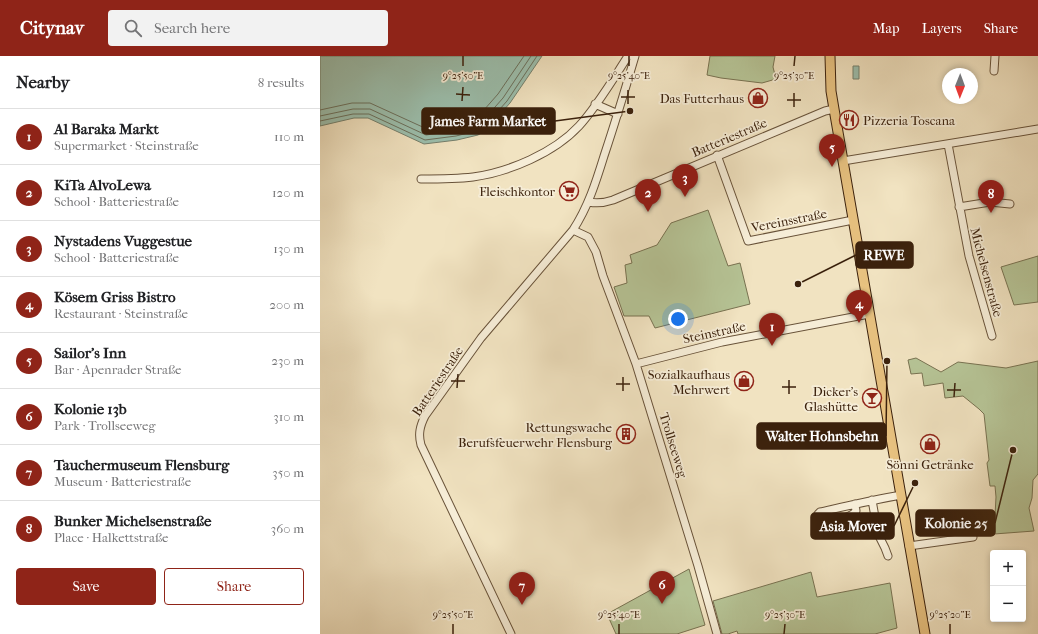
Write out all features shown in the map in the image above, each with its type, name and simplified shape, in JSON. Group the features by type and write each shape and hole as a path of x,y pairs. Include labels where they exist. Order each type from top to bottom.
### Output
{"main road":[{"path":"830,56 831,91 925,634"}],"street":[{"path":"421,179 473,177 492,173 532,158 564,139 579,126 628,56"},
{"name":"Batteriestraße","path":"511,634 421,445 419,431 425,416 478,342 573,230 582,216 589,202 618,114 635,56"},
{"path":"994,71 995,56"},
{"path":"595,104 618,114"},
{"name":"Batteriestraße","path":"589,202 596,204 613,200 814,115 834,109"},
{"path":"843,160 1038,129"},
{"name":"Michelsenstraße","path":"948,144 969,256 992,336"},
{"name":"Vereinsstraße","path":"718,155 748,241 853,220"},
{"path":"959,207 990,202 1010,204"},
{"name":"Trollseeweg","path":"573,230 588,237 593,244 636,364 696,558 717,634"},
{"name":"Steinstraße","path":"636,364 706,345 869,314"},
{"path":"855,504 856,511 850,516 824,522 819,519 818,514 820,512 872,500 901,495"},
{"path":"872,500 878,534 886,548 888,556"},
{"path":"909,546 972,537"}],"shaded area":[{"path":"710,56 775,56 773,67 776,79 762,83 707,75"},
{"path":"708,210 728,266 740,263 750,304 655,328 649,316 624,316 614,287 627,283 625,265 632,263 630,255 657,245 671,223"},
{"path":"1038,256 1038,302 1014,305 1001,267"},
{"path":"916,358 941,372 958,362 1006,368 1038,361 1038,474 1033,480 1032,498 1029,508 1034,531 994,534 996,497 995,486 990,486 984,414 963,396 945,398 943,383 924,386 922,373 911,374 908,360"},
{"path":"689,569 705,625 677,634 616,634 607,614"},
{"path":"811,572 817,597 890,583 897,628 875,634 738,634 737,631 722,634 713,601"}],"water":[{"path":"320,56 542,56 510,103 485,131 478,135 457,140 424,144 368,118 354,118 320,126"},
{"path":"853,66 859,66 859,79 853,79"}],"place":[{"name":"Das Futterhaus","path":"758,98"},
{"name":"James Farm Market","path":"630,111"},
{"name":"Pizzeria Toscana","path":"849,120"},
{"name":"Sailor's Inn","path":"832,167"},
{"name":"Fleischkontor","path":"569,191"},
{"name":"Nystadens Vuggestue","path":"685,197"},
{"name":"KiTa AlvoLewa","path":"648,212"},
{"name":"Bunker Michelsenstraße","path":"991,213"},
{"name":"REWE","path":"798,284"},
{"name":"Kösem Griss Bistro","path":"859,323"},
{"name":"Al Baraka Markt","path":"772,346"},
{"name":"Walter Hohnsbehn","path":"887,361"},
{"name":"Sozialkaufhaus Mehrwert","path":"744,381"},
{"name":"Dicker's Glashütte","path":"872,398"},
{"name":"Rettungswache Berufsfeuerwehr Flensburg","path":"626,434"},
{"name":"Sönni Getränke","path":"930,444"},
{"name":"Kolonie 25","path":"1013,450"},
{"name":"Asia Mover","path":"915,483"},
{"name":"Kolonie 13b","path":"662,604"},
{"name":"Tauchermuseum Flensburg","path":"522,605"}]}
